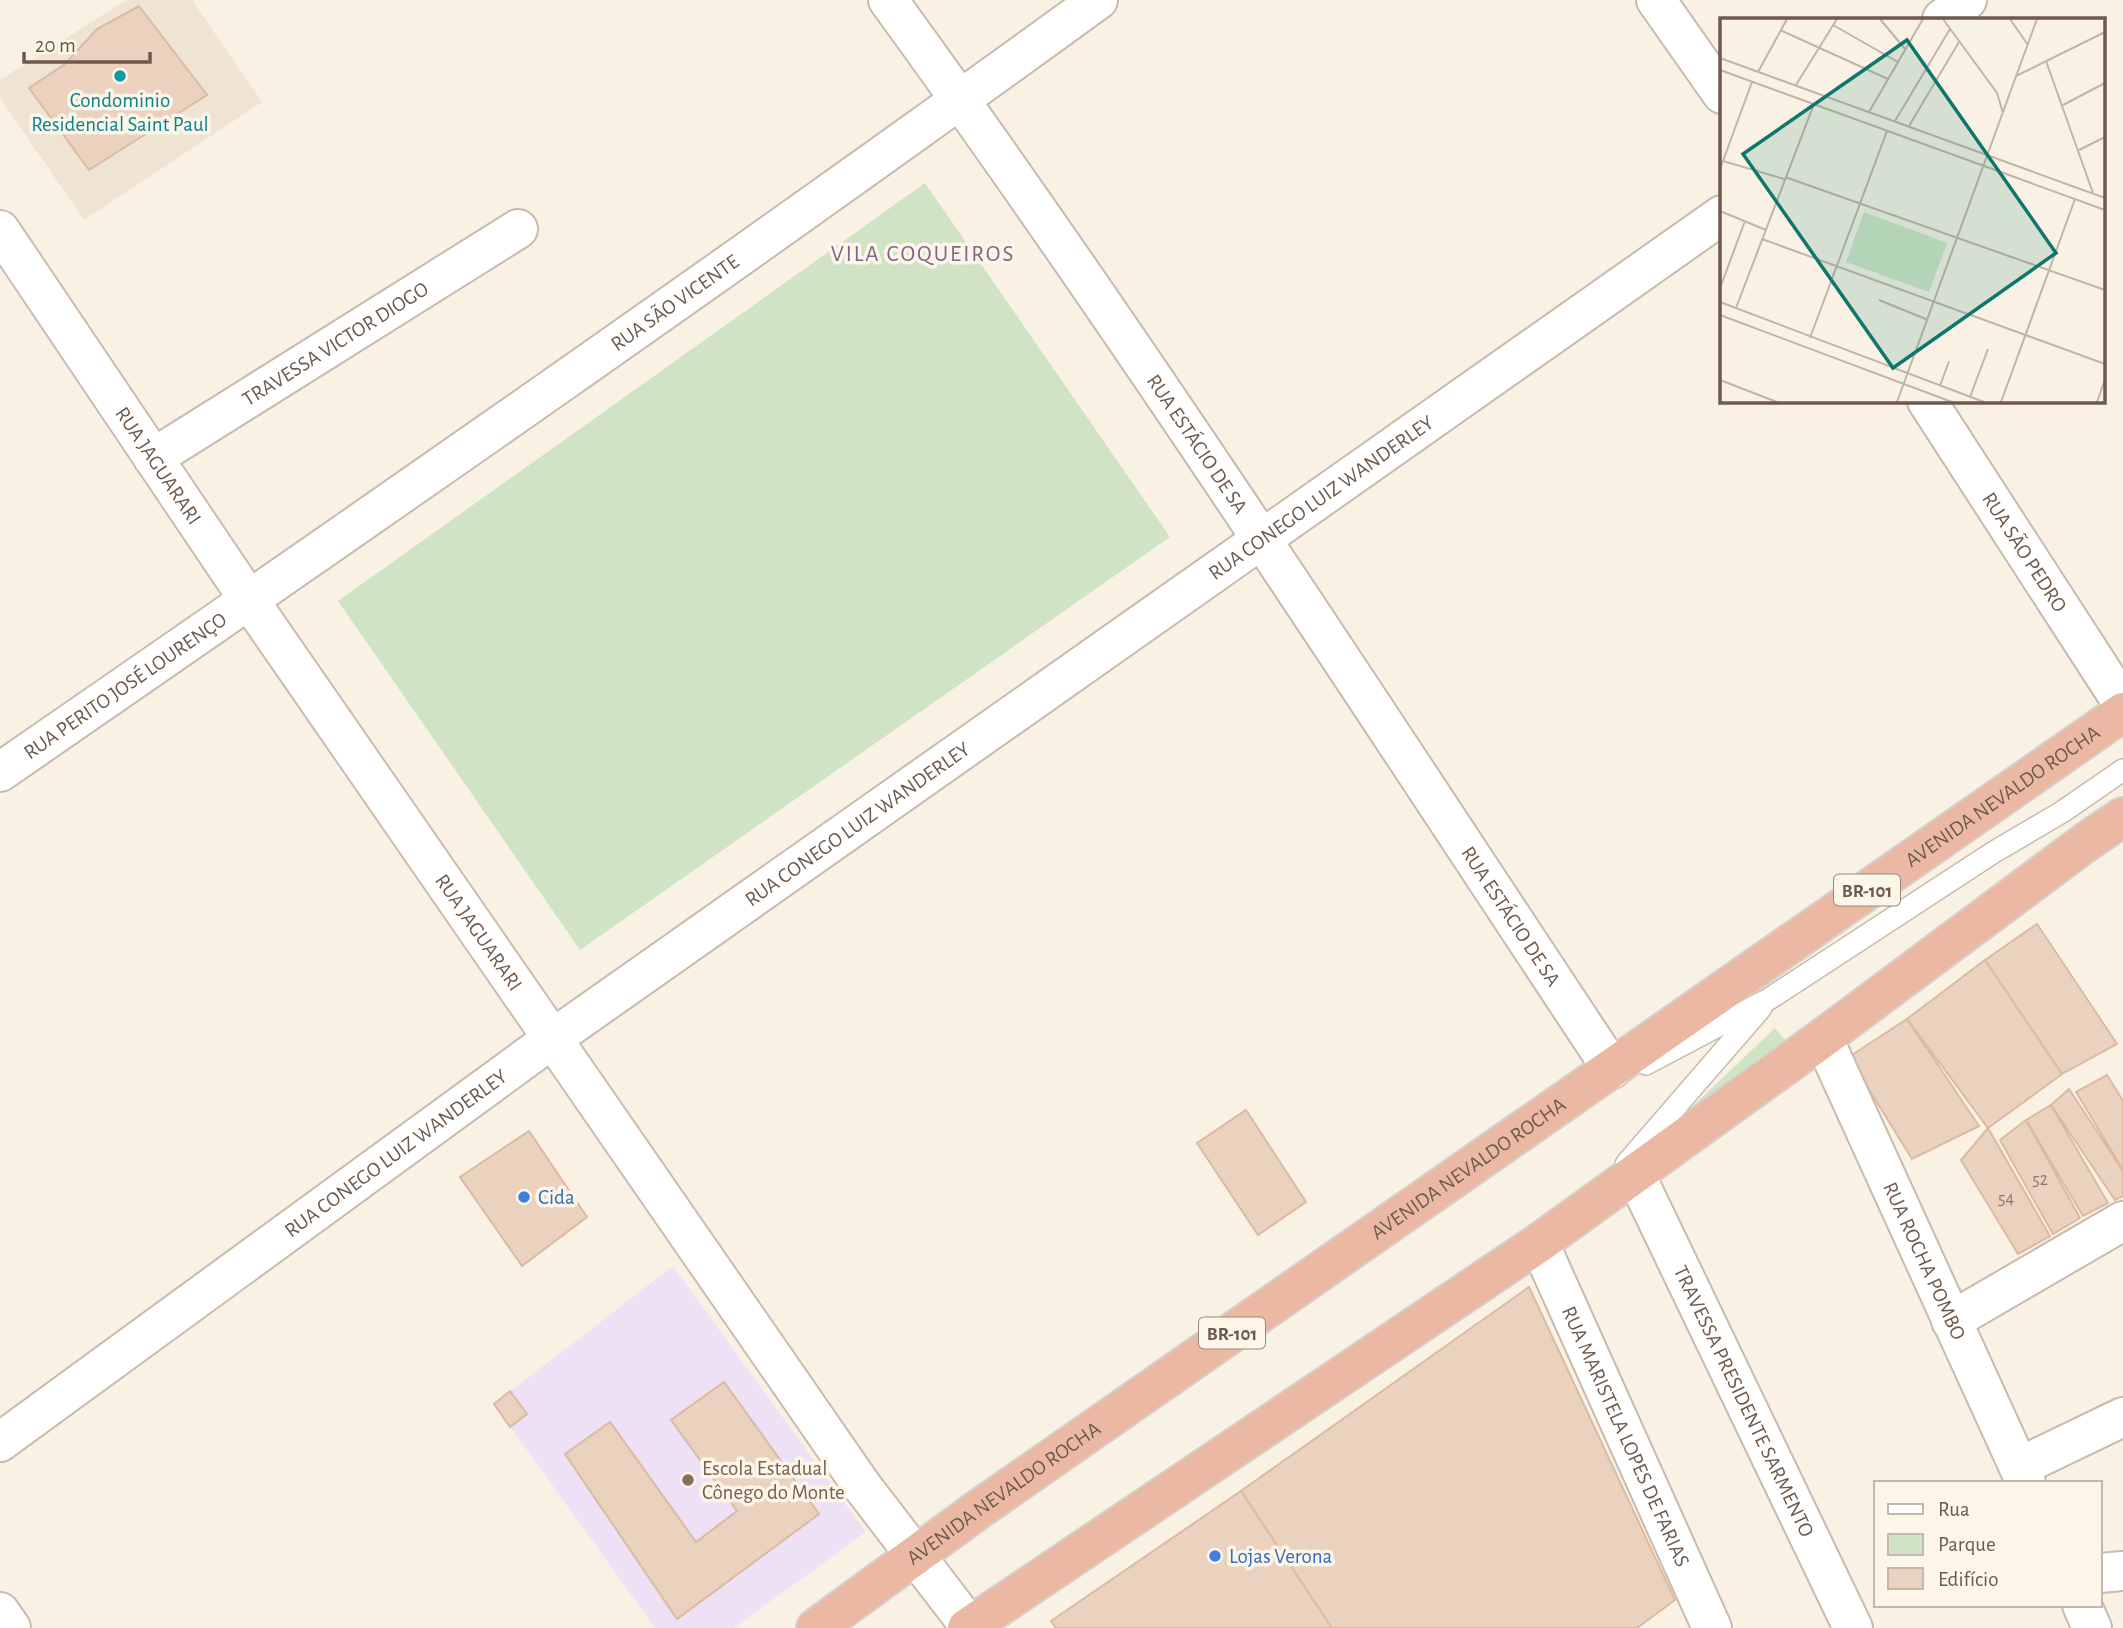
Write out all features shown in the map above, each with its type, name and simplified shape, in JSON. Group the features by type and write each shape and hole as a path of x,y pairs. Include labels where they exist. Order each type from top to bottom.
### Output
{"highway":[{"name":"AVENIDA NEVALDO ROCHA","path":"816,1628 970,1516 2123,712"},
{"path":"969,1627 1539,1243 2123,817"}],"street":[{"name":"RUA ESTÁCIO DE SA","path":"888,0 960,100 1261,539 1612,1069"},
{"name":"RUA SÃO VICENTE","path":"249,600 1098,0"},
{"path":"1656,0 1720,91"},
{"path":"1943,18 1967,0"},
{"name":"RUA CONEGO LUIZ WANDERLEY","path":"0,1442 552,1039 1720,216"},
{"name":"TRAVESSA VICTOR DIOGO","path":"153,458 518,229"},
{"name":"RUA JAGUARARI","path":"0,230 249,600 552,1039 854,1474 969,1627"},
{"name":"RUA SÃO PEDRO","path":"1928,402 2123,704"},
{"name":"RUA PERITO JOSÉ LOURENÇO","path":"0,772 249,600"},
{"name":"RUA ROCHA POMBO","path":"1823,1038 2022,1475"},
{"name":"TRAVESSA PRESIDENTE SARMENTO","path":"1635,1174 1853,1628"},
{"path":"1951,1321 2123,1221"},
{"name":"RUA MARISTELA LOPES DE FARIAS","path":"1539,1243 1712,1628"},
{"path":"2022,1475 2123,1418"},
{"path":"2102,1573 2123,1571"},
{"path":"2083,1607 2092,1628"},
{"path":"0,1612 11,1628"}],"lane":[{"path":"1532,1124 1769,999 1994,852 2063,812 2123,770"},
{"path":"1590,1206 1769,999"}],"shaded area":[{"path":"126,0 192,0 262,102 84,220 0,98 0,80"},
{"name":"Escola Estadual Cônego do Monte","path":"673,1266 866,1532 734,1628 655,1628 494,1404"}],"green space":[{"path":"925,183 1170,537 580,950 338,601"},
{"path":"1775,1028 1790,1046 1658,1139"}],"building":[{"name":"Condominio Residencial Saint Paul","path":"139,6 207,95 89,170 29,88 65,64 97,29"},
{"path":"2037,924 2117,1044 2062,1074 1985,960"},
{"path":"1985,960 2062,1074 1988,1128 1907,1019"},
{"path":"1907,1019 1979,1126 1912,1159 1849,1057"},
{"path":"2107,1075 2123,1101 2123,1170 2076,1092"},
{"path":"2069,1089 2123,1171 2123,1196 2115,1200 2051,1105"},
{"path":"2051,1105 2108,1203 2083,1216 2026,1120"},
{"path":"1246,1110 1306,1202 1258,1235 1197,1143"},
{"path":"2026,1120 2080,1218 2053,1234 2000,1140"},
{"path":"1988,1128 2050,1236 2018,1254 1961,1160"},
{"name":"Cida","path":"529,1131 587,1217 522,1266 460,1177"},
{"path":"1529,1287 1675,1600 1637,1628 1332,1628 1241,1491"},
{"path":"724,1382 819,1514 677,1619 565,1454 610,1422 696,1542 737,1511 671,1420"},
{"path":"510,1391 527,1414 510,1427 494,1404"},
{"name":"Lojas Verona","path":"1241,1491 1332,1628 1056,1628 1051,1621"}],"place":[{"name":"Condominio Residencial Saint Paul","path":"120,76"},
{"name":"Cida","path":"524,1197"},
{"name":"Escola Estadual Cônego do Monte","path":"688,1480"},
{"name":"Lojas Verona","path":"1215,1556"}],"district":[{"name":"VILA COQUEIROS","path":"923,253"}]}
